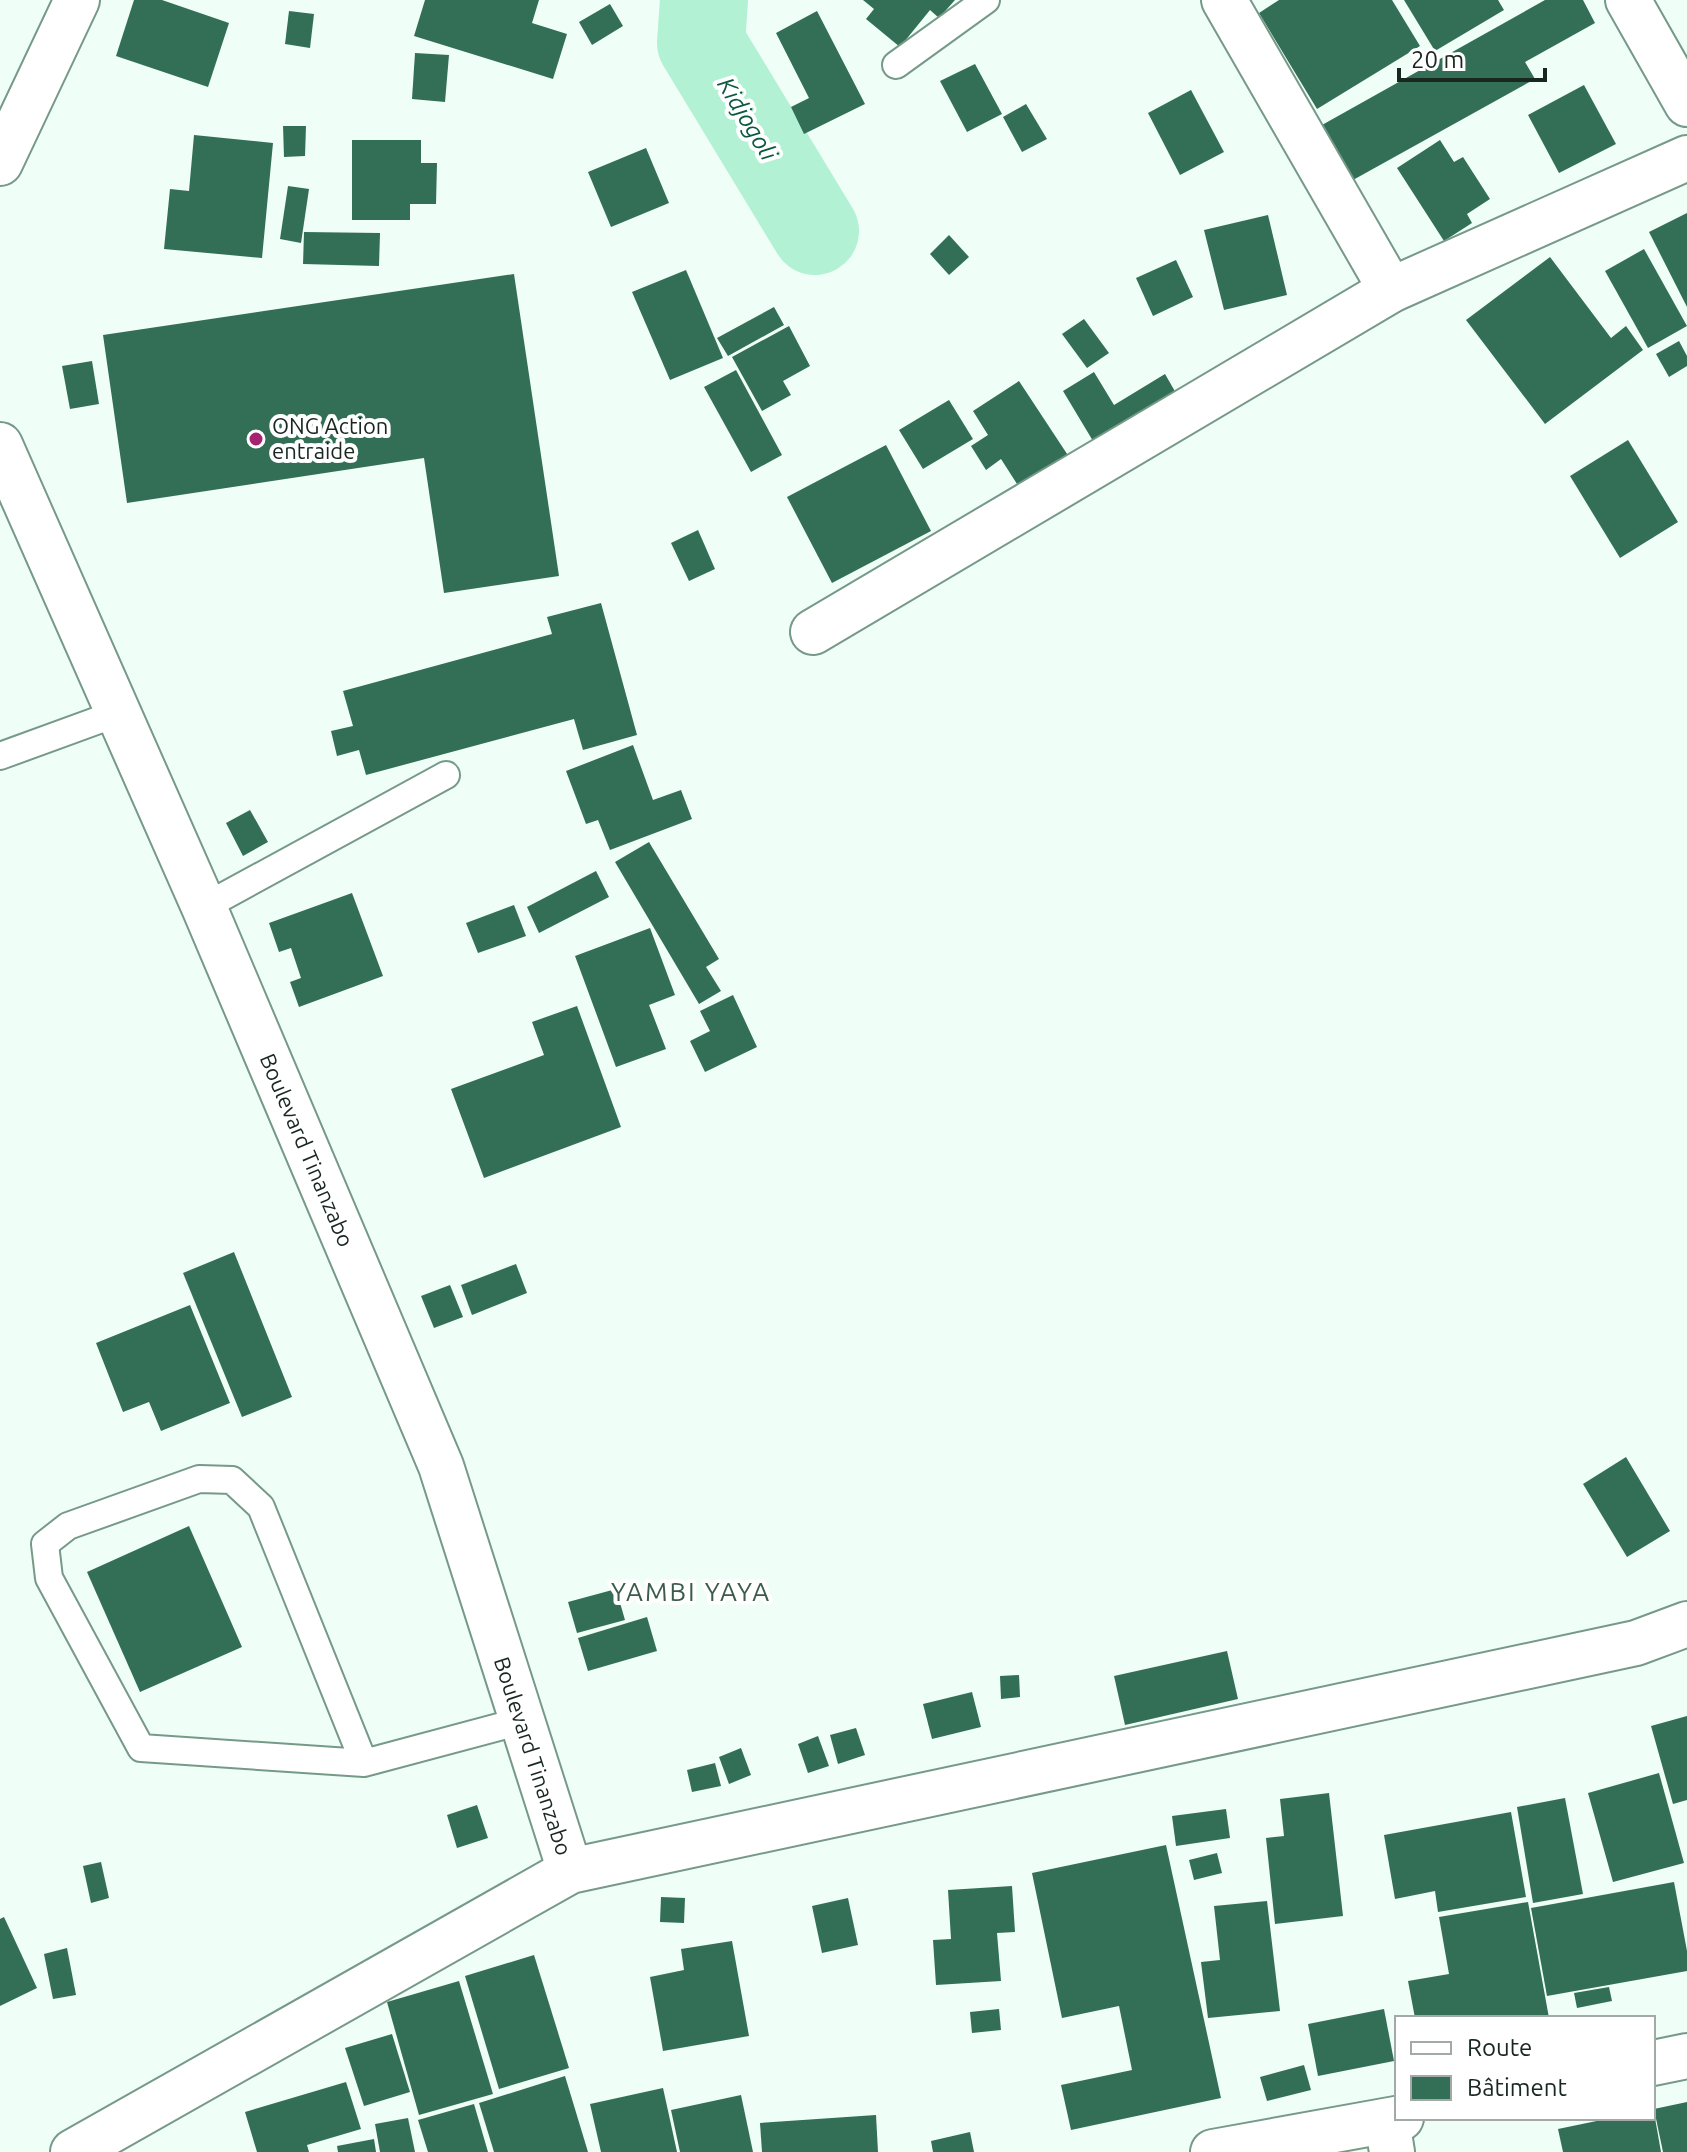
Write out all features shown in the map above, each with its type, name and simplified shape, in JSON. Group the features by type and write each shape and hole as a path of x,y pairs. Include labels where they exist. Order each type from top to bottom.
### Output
{"street":[{"path":"0,163 77,0"},
{"path":"1224,0 1391,290"},
{"path":"1628,0 1687,104"},
{"path":"813,632 1391,290 1687,158"},
{"name":"Boulevard Tinanzabo","path":"0,445 204,907 441,1466 570,1871"},
{"path":"73,2152 570,1871 1636,1643 1687,1624"},
{"path":"1655,2063 1687,2056"},
{"path":"1213,2152 1393,2130"}],"lane":[{"path":"896,65 986,0"},
{"path":"0,756 118,713"},
{"path":"204,907 446,775"},
{"path":"364,1763 261,1507 232,1480 199,1479 68,1526 45,1544 49,1578 141,1748 364,1763 521,1721"}],"building":[{"path":"134,0 162,0 229,23 208,87 116,56"},
{"path":"425,0 539,0 532,23 567,34 553,79 414,36"},
{"path":"863,0 955,0 939,18 930,10 900,47 866,19 874,9"},
{"path":"1279,0 1392,0 1420,46 1317,109 1259,13"},
{"path":"1404,0 1498,0 1504,10 1435,51"},
{"path":"1545,0 1583,0 1595,23 1525,62 1535,79 1353,180 1322,125"},
{"path":"610,4 623,26 592,45 579,22"},
{"path":"289,11 314,14 310,48 285,44"},
{"path":"817,11 865,104 804,134 791,107 809,98 776,33"},
{"path":"415,53 449,55 445,102 412,99"},
{"path":"975,64 1002,114 967,132 940,81"},
{"path":"1584,85 1616,144 1559,173 1528,115"},
{"path":"1191,90 1224,152 1180,175 1148,113"},
{"path":"1026,104 1047,139 1022,152 1003,117"},
{"path":"283,126 306,126 305,156 284,157"},
{"path":"194,135 273,143 262,258 164,249 170,189 189,191"},
{"path":"352,140 421,140 421,163 437,163 436,204 410,204 410,220 352,220"},
{"path":"1440,140 1454,162 1463,157 1490,199 1467,214 1472,223 1444,241 1397,168"},
{"path":"646,148 669,203 611,227 588,172"},
{"path":"288,186 309,189 301,243 280,239"},
{"path":"1687,213 1687,307 1649,232"},
{"path":"1268,215 1287,295 1224,310 1204,230"},
{"path":"304,232 380,233 379,266 303,264"},
{"path":"949,235 969,257 949,275 930,254"},
{"path":"1644,249 1687,326 1648,348 1605,271"},
{"path":"1550,257 1611,338 1626,326 1643,350 1545,424 1466,320"},
{"path":"1176,260 1193,297 1153,316 1136,278"},
{"path":"686,270 723,358 670,380 632,292"},
{"path":"514,274 559,576 444,593 424,458 127,503 103,335"},
{"path":"774,307 784,325 728,356 717,338"},
{"path":"1084,319 1109,353 1087,368 1062,334"},
{"path":"789,326 810,366 783,381 791,395 762,411 732,357"},
{"path":"1679,341 1687,356 1687,366 1669,377 1656,354"},
{"path":"92,361 99,404 70,409 62,366"},
{"path":"736,370 782,455 751,472 704,387"},
{"path":"1094,372 1114,405 1165,374 1184,407 1102,456 1063,391"},
{"path":"1019,381 1073,463 1024,495 1001,459 986,470 971,446 988,435 973,411"},
{"path":"949,400 973,439 923,469 899,430"},
{"path":"1628,440 1678,522 1620,558 1570,476"},
{"path":"886,445 931,531 832,583 787,497"},
{"path":"698,530 715,569 689,581 671,543"},
{"path":"601,603 637,735 583,750 574,719 366,775 359,750 337,756 331,731 353,726 343,691 552,634 547,617"},
{"path":"633,745 653,800 681,790 692,819 610,850 598,820 586,824 566,771"},
{"path":"250,810 268,842 243,856 226,823"},
{"path":"649,842 719,959 706,967 721,991 699,1004 615,862"},
{"path":"596,871 609,897 539,933 527,907"},
{"path":"352,893 383,976 299,1007 290,982 301,978 291,948 279,952 269,923"},
{"path":"514,905 526,936 478,953 466,923"},
{"path":"650,928 675,995 649,1005 666,1049 616,1067 575,956"},
{"path":"733,995 757,1047 705,1072 690,1041 710,1031 700,1011"},
{"path":"577,1006 621,1127 484,1178 451,1089 544,1055 532,1022"},
{"path":"234,1252 292,1397 242,1417 183,1273"},
{"path":"516,1264 527,1293 472,1315 461,1285"},
{"path":"450,1285 463,1317 434,1328 421,1296"},
{"path":"190,1305 230,1403 161,1431 149,1402 123,1412 96,1343"},
{"path":"1626,1457 1670,1531 1627,1557 1583,1484"},
{"path":"189,1526 242,1647 140,1692 87,1572"},
{"path":"616,1589 625,1620 577,1633 568,1602"},
{"path":"647,1617 657,1651 588,1671 578,1638"},
{"path":"1227,1651 1238,1699 1125,1725 1114,1676"},
{"path":"1019,1675 1020,1697 1001,1699 1000,1676"},
{"path":"972,1692 981,1727 932,1739 923,1704"},
{"path":"1687,1716 1687,1800 1673,1804 1651,1726"},
{"path":"856,1728 865,1755 838,1764 830,1735"},
{"path":"818,1736 829,1766 808,1773 798,1744"},
{"path":"741,1748 751,1775 729,1784 719,1757"},
{"path":"715,1763 721,1786 692,1792 687,1770"},
{"path":"1659,1773 1684,1863 1613,1882 1588,1793"},
{"path":"1329,1793 1343,1916 1275,1924 1266,1838 1284,1836 1280,1799"},
{"path":"1565,1798 1583,1894 1533,1903 1517,1807"},
{"path":"477,1805 488,1838 457,1848 447,1815"},
{"path":"1226,1809 1230,1838 1176,1846 1172,1816"},
{"path":"1511,1812 1526,1897 1438,1912 1435,1891 1395,1899 1384,1835"},
{"path":"1166,1845 1221,2098 1071,2130 1061,2085 1132,2070 1119,2006 1062,2018 1032,1873"},
{"path":"1217,1853 1222,1873 1194,1880 1189,1860"},
{"path":"101,1862 109,1898 91,1903 83,1866"},
{"path":"1674,1882 1687,1951 1687,1971 1547,1996 1531,1908"},
{"path":"1012,1886 1015,1932 997,1933 1001,1981 936,1985 933,1940 951,1939 948,1890"},
{"path":"661,1897 685,1898 684,1923 660,1922"},
{"path":"848,1898 858,1945 822,1953 812,1906"},
{"path":"1267,1901 1280,2011 1208,2018 1201,1962 1220,1960 1214,1906"},
{"path":"1528,1902 1549,2016 1415,2016 1408,1981 1449,1974 1439,1917"},
{"path":"4,1917 37,1988 0,2006 0,1919"},
{"path":"732,1941 749,2036 663,2051 650,1977 684,1970 681,1949"},
{"path":"67,1948 76,1995 53,1999 44,1954"},
{"path":"534,1955 569,2068 499,2089 465,1976"},
{"path":"459,1981 493,2094 419,2115 387,2002"},
{"path":"1609,1987 1612,2001 1577,2008 1574,1993"},
{"path":"999,2009 1001,2030 972,2033 970,2012"},
{"path":"1384,2009 1394,2061 1318,2076 1308,2024"},
{"path":"392,2034 410,2092 364,2106 345,2048"},
{"path":"1304,2065 1311,2090 1267,2101 1260,2077"},
{"path":"565,2076 588,2152 494,2152 479,2103"},
{"path":"346,2082 361,2129 307,2145 309,2152 257,2152 245,2112"},
{"path":"663,2088 677,2152 601,2152 590,2104"},
{"path":"741,2095 753,2152 680,2152 671,2110"},
{"path":"1687,2102 1687,2152 1663,2152 1655,2109"},
{"path":"474,2104 488,2152 428,2152 418,2120"},
{"path":"876,2115 878,2152 762,2152 760,2123"},
{"path":"408,2118 415,2152 380,2152 375,2124"},
{"path":"1655,2118 1661,2152 1563,2152 1558,2129 1601,2120"},
{"path":"970,2132 974,2152 933,2152 931,2141"},
{"path":"374,2139 376,2152 338,2152 337,2146"}],"waterway":[{"name":"Kidjogoli","path":"704,0 701,43 815,231"}],"place":[{"name":"ONG Action entraide","path":"256,439"}],"district":[{"name":"YAMBI YAYA","path":"691,1592"}]}
